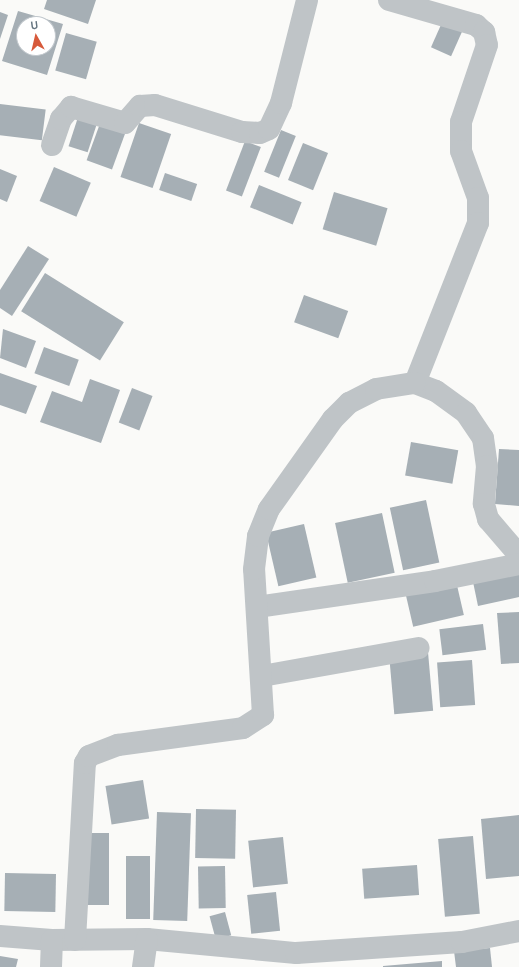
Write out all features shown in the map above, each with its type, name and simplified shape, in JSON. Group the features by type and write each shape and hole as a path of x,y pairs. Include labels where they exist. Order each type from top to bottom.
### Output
{"street":[{"path":"52,145 61,119 71,108 125,123 140,106 146,104 242,132 260,134 269,129 281,103 307,0"},
{"path":"389,0 476,26 484,32 487,46 461,122 461,151 478,198 478,223 415,383"},
{"path":"75,940 85,763 89,756 118,745 222,733 249,725 263,715 262,676 254,569 258,536 270,509 333,419 349,403 376,389 415,383 436,391 466,413 483,438 487,466 484,504 488,519 519,554"},
{"path":"257,607 435,581 519,564"},
{"path":"262,676 419,648"},
{"path":"0,936 52,940 147,939 296,960 462,942 519,931"},
{"path":"143,967 147,939"},
{"path":"51,967 52,940"}],"building":[{"path":"47,0 96,0 88,24 44,9"},
{"path":"18,11 35,16 16,16"},
{"path":"0,12 8,15 0,39"},
{"path":"16,17 16,56 53,56 47,75 2,61"},
{"path":"444,18 464,27 451,56 431,47"},
{"path":"56,22 63,24 56,46"},
{"path":"66,33 97,42 86,79 55,70"},
{"path":"0,104 46,110 42,140 0,135"},
{"path":"80,111 99,117 88,152 69,146"},
{"path":"102,118 127,127 112,170 87,160"},
{"path":"139,123 171,134 153,188 120,177"},
{"path":"281,130 296,136 279,178 264,172"},
{"path":"245,141 261,147 242,197 226,190"},
{"path":"303,143 328,153 313,190 288,180"},
{"path":"54,167 91,183 76,217 40,201"},
{"path":"0,169 17,176 7,202 0,199"},
{"path":"165,173 197,184 191,201 159,190"},
{"path":"259,185 302,202 293,224 250,207"},
{"path":"334,192 388,208 376,246 323,229"},
{"path":"28,246 49,259 12,316 0,308 0,290"},
{"path":"45,273 124,322 100,360 21,311"},
{"path":"304,295 348,311 338,338 294,322"},
{"path":"3,329 36,341 26,368 0,358"},
{"path":"44,347 79,360 69,386 34,373"},
{"path":"0,373 37,386 26,414 0,405"},
{"path":"90,379 120,390 101,443 40,422 52,391 82,402"},
{"path":"132,388 153,396 139,430 119,423"},
{"path":"411,442 458,450 452,484 405,475"},
{"path":"499,449 519,450 519,506 495,504"},
{"path":"426,500 439,563 403,570 390,508"},
{"path":"382,513 395,573 348,583 335,523"},
{"path":"304,524 316,578 278,586 266,533"},
{"path":"519,567 519,597 478,606 472,577"},
{"path":"456,581 464,615 413,627 405,593"},
{"path":"519,612 519,663 501,664 497,613"},
{"path":"483,624 486,650 442,655 439,629"},
{"path":"428,652 433,711 394,714 389,655"},
{"path":"472,660 475,705 440,707 437,662"},
{"path":"143,780 149,819 112,824 105,786"},
{"path":"196,809 236,810 235,859 195,858"},
{"path":"157,812 191,813 187,921 153,920"},
{"path":"519,815 519,876 486,879 481,819"},
{"path":"82,833 109,833 109,905 82,905"},
{"path":"473,836 480,914 445,917 438,839"},
{"path":"283,837 288,884 253,887 248,841"},
{"path":"126,856 150,856 150,919 126,919"},
{"path":"417,865 419,895 364,899 362,869"},
{"path":"198,866 225,866 226,908 199,908"},
{"path":"5,873 56,874 55,912 4,911"},
{"path":"276,892 280,931 251,934 247,895"},
{"path":"225,912 231,935 216,939 210,916"},
{"path":"490,948 492,967 456,967 454,951"},
{"path":"0,956 18,959 16,967 0,967"},
{"path":"442,961 442,967 383,967 383,966"}]}
